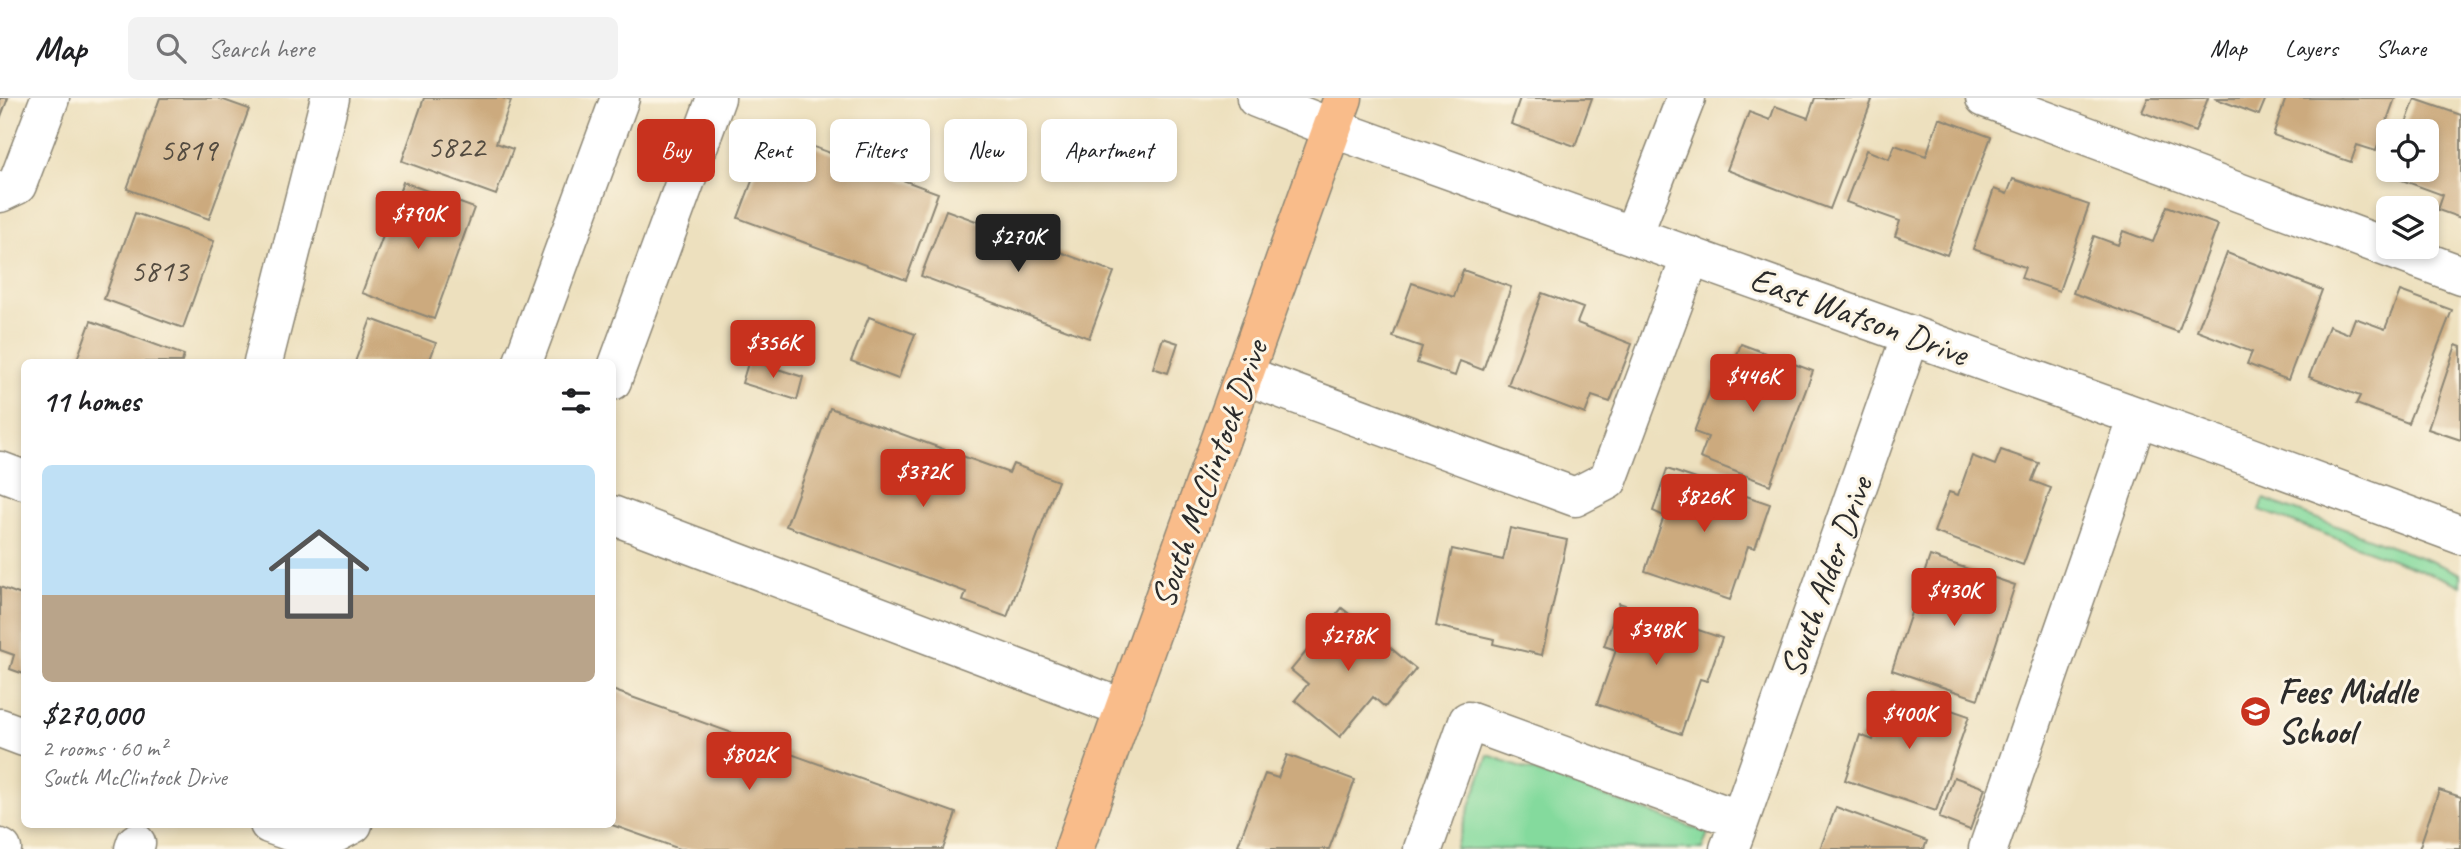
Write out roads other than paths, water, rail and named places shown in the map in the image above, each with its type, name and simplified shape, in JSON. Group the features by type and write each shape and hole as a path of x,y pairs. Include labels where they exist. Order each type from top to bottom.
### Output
{"main road":[{"name":"South McClintock Drive","path":"1074,849 1338,113"}],"street":[{"path":"0,193 17,185 50,98"},
{"path":"264,359 330,98"},
{"path":"524,359 620,98"},
{"path":"616,370 716,98"},
{"name":"East Watson Drive","path":"1256,98 1338,113 1633,235 2400,510 2461,535"},
{"path":"1633,235 1686,98"},
{"path":"1985,98 2461,275"},
{"path":"1244,375 1575,497 1608,480 1691,256"},
{"name":"South Alder Drive","path":"1423,849 1468,721 1734,834 1912,335"},
{"path":"1988,849 2138,416"},
{"path":"0,471 21,479"},
{"path":"616,517 1125,709"},
{"path":"0,728 21,736"},
{"path":"280,828 319,842 346,828"},
{"path":"345,849 353,828"}],"place":[{"name":"Fees Middle School","path":"2255,711"}]}
